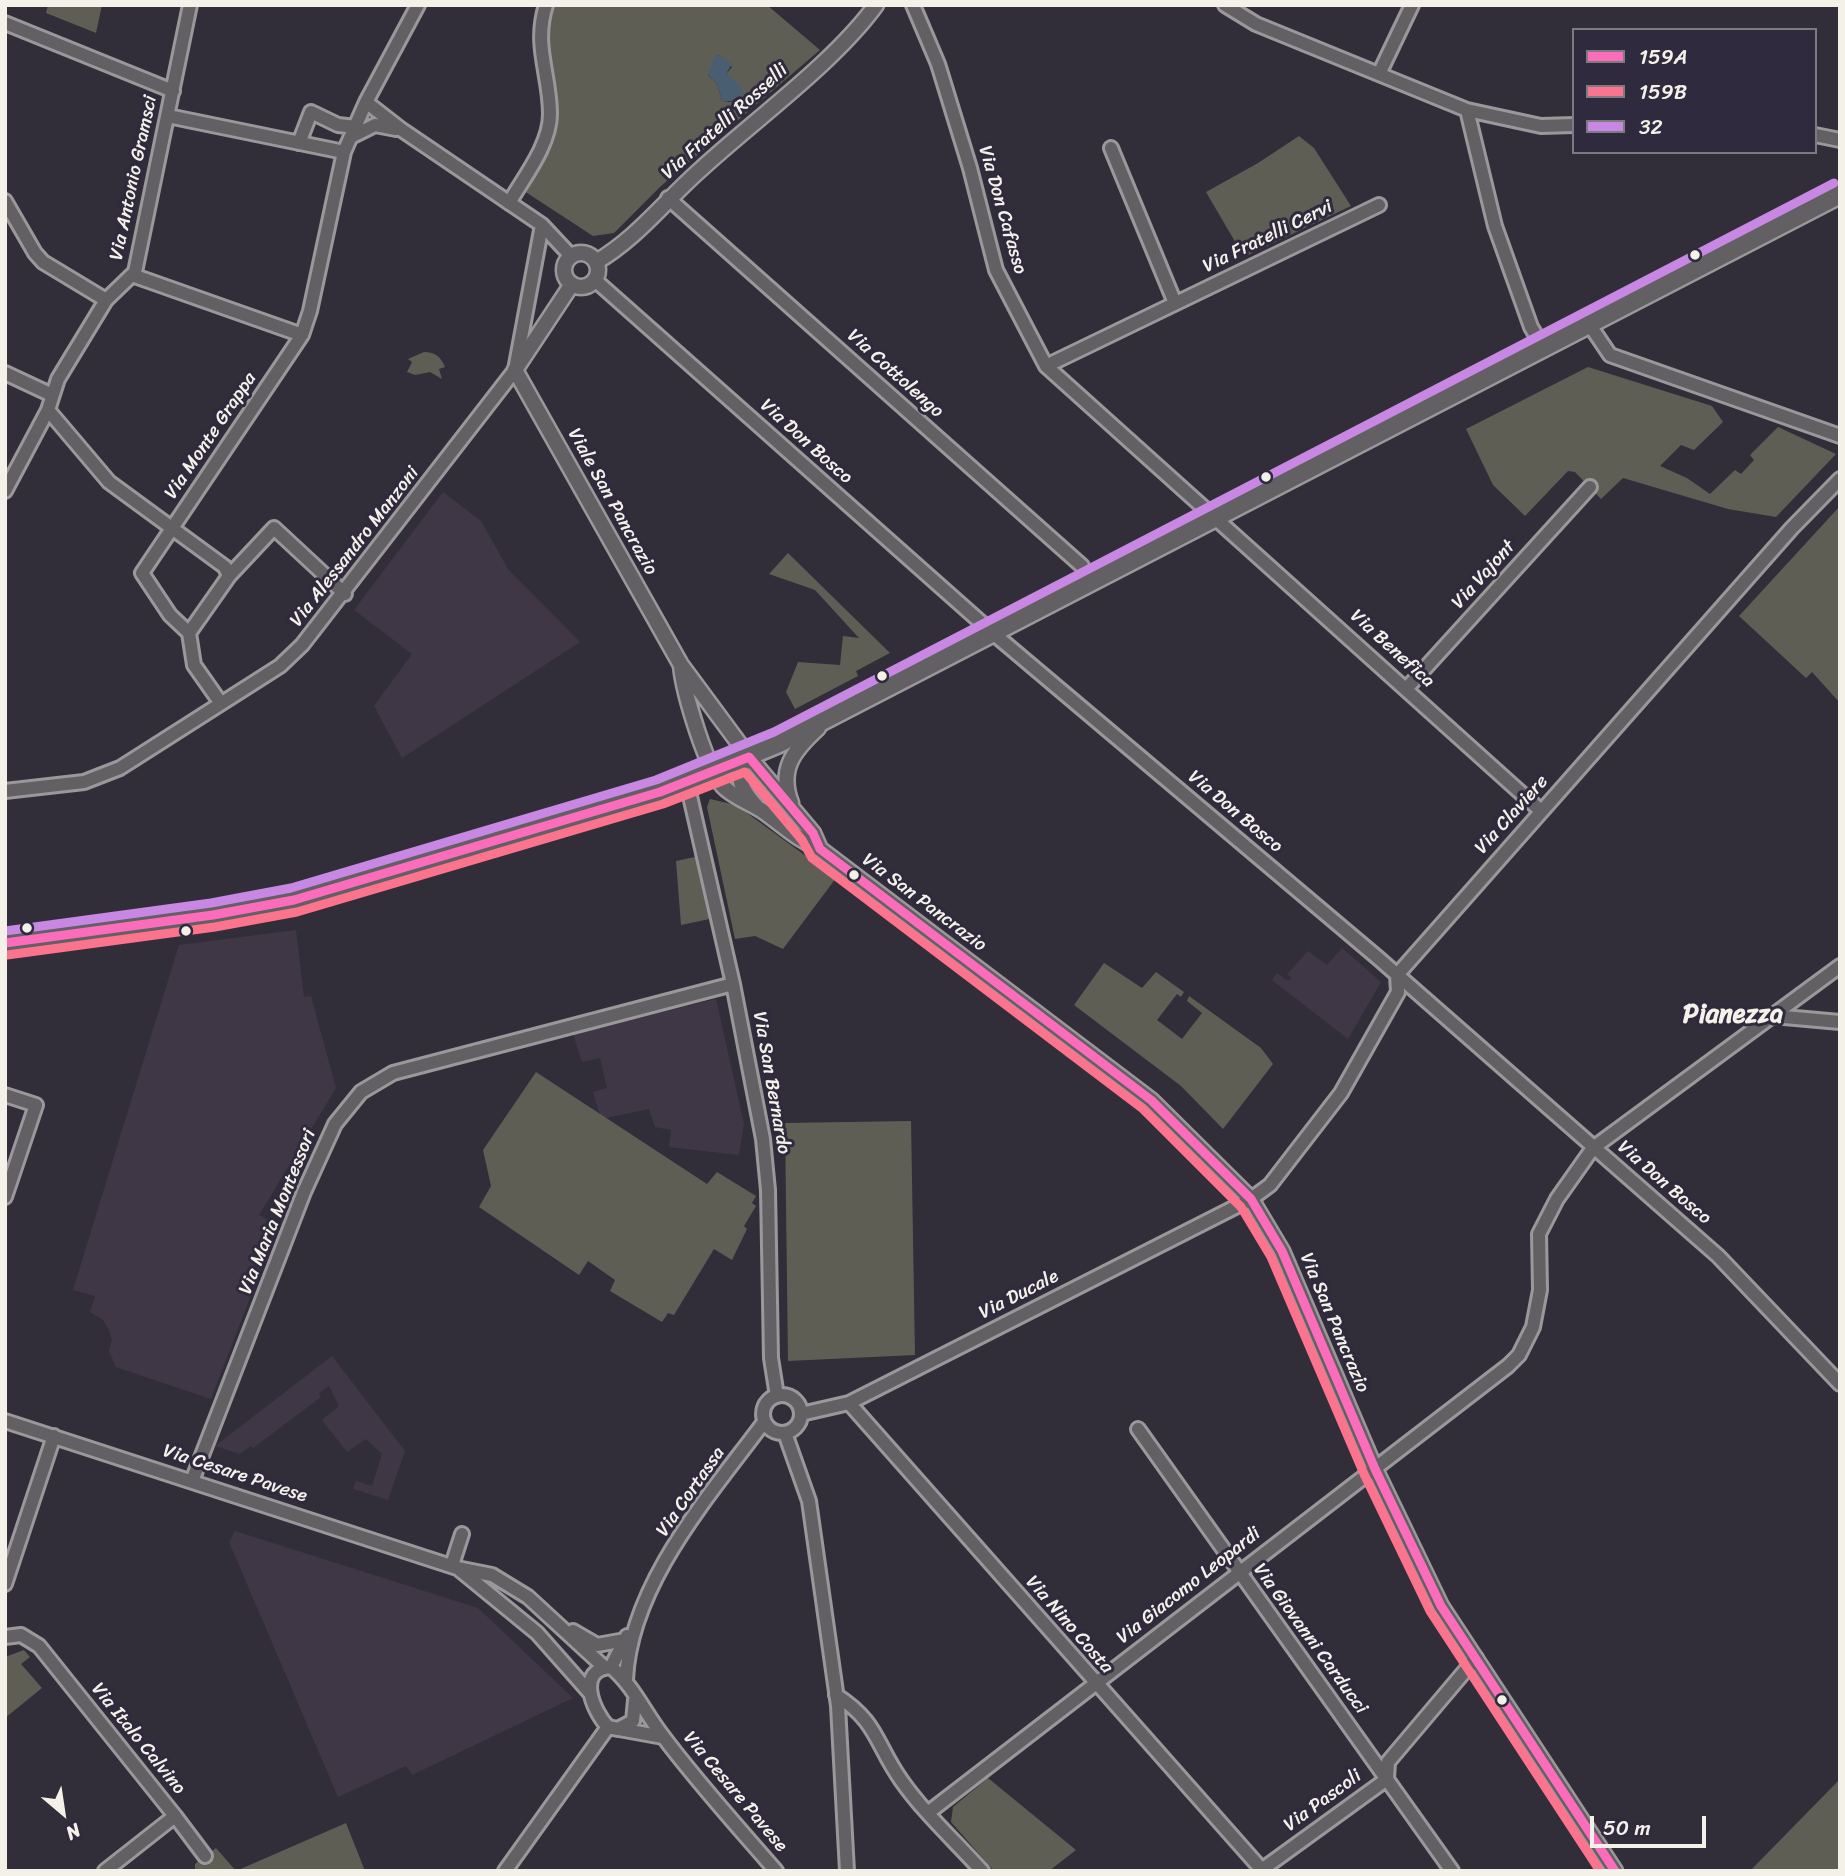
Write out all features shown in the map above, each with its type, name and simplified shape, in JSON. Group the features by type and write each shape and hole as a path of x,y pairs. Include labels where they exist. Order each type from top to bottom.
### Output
{"main road":[{"path":"7,942 213,915 294,900 712,773 994,634 1840,194"}],"street":[{"name":"Via Antonio Gramsci","path":"5,491 48,410 58,379 106,300 132,275 190,5"},
{"name":"Via Monte Grappa","path":"172,527 302,335 310,311 345,152 366,102 418,5"},
{"path":"509,203 546,138 550,114 539,28 546,5"},
{"name":"Via Fratelli Rosselli","path":"596,262 622,247 668,198 827,58 876,5"},
{"name":"Via Don Cafasso","path":"913,5 938,64 970,168 996,270 1046,366 1216,517"},
{"path":"1225,5 1256,24 1467,110 1541,125 1572,125"},
{"path":"1379,74 1412,5"},
{"path":"5,23 173,91"},
{"path":"366,102 402,130 542,225 571,256"},
{"path":"1467,110 1495,226 1531,327 1543,347"},
{"path":"299,143 311,112 354,132 375,125 402,130"},
{"path":"168,116 345,152"},
{"path":"1817,135 1840,140"},
{"path":"1111,148 1175,303"},
{"name":"Via Cottolengo","path":"668,198 1082,566 1090,583"},
{"path":"5,201 43,262 106,300"},
{"name":"Via Fratelli Cervi","path":"1046,366 1379,205"},
{"path":"519,365 542,225"},
{"path":"582,253 596,262 595,280 583,287 572,284 564,272 571,256 582,253"},
{"path":"132,275 302,335"},
{"name":"Via Don Bosco","path":"595,280 994,634 1396,975 1718,1256 1840,1384"},
{"path":"519,365 572,284"},
{"path":"1589,324 1610,355 1840,436"},
{"name":"Via Alessandro Manzoni","path":"5,791 84,782 120,768 279,666 302,645 345,594 519,365"},
{"name":"Viale San Pancrazio","path":"519,365 681,665 748,757 813,833 820,849"},
{"path":"5,373 52,395"},
{"name":"Via Monte Grappa","path":"48,410 98,471 225,568 229,576"},
{"name":"Via Claviere","path":"1251,1199 1270,1185 1341,1093 1398,992 1396,975 1793,528 1840,479"},
{"name":"Via Vajont","path":"1406,688 1590,487"},
{"name":"Via Benefica","path":"1216,517 1541,811"},
{"path":"172,527 142,573 170,615 189,632 194,665 220,702"},
{"path":"189,632 229,576 274,528 345,594"},
{"name":"Viale San Pancrazio","path":"681,665 683,683 712,773 724,788 743,802 756,806 805,843 820,849"},
{"path":"795,814 785,789 785,771 801,743 830,717"},
{"path":"748,757 741,766 740,778 746,795 756,806"},
{"name":"Via San Bernardo","path":"687,782 733,984 764,1139 768,1190 771,1358 776,1396"},
{"name":"Via San Pancrazio","path":"820,849 1151,1100 1251,1199 1282,1251 1375,1469 1441,1606 1615,1871"},
{"name":"Via Giacomo Leopardi","path":"929,1812 1519,1355 1527,1342 1537,1312 1539,1234 1557,1199 1593,1148 1840,966"},
{"name":"Via Maria Montessori","path":"192,1481 304,1192 335,1124 361,1092 393,1073 733,984"},
{"path":"1773,1016 1840,1022"},
{"path":"5,1095 36,1105 5,1197"},
{"name":"Via Ducale","path":"801,1414 849,1403 1251,1199"},
{"path":"776,1396 793,1399 801,1414 794,1428 785,1433 773,1431 764,1422 764,1408 776,1396"},
{"name":"Via Nino Costa","path":"849,1403 1262,1870"},
{"name":"Via Cesare Pavese","path":"5,1421 455,1566 492,1575 528,1597 607,1667 626,1680 635,1700 663,1737 776,1871"},
{"name":"Via Cortassa","path":"607,1667 636,1625 681,1534 764,1422"},
{"name":"Via Giovanni Carducci","path":"1138,1429 1452,1871"},
{"path":"785,1433 809,1501 836,1695 847,1871"},
{"path":"5,1584 54,1436"},
{"path":"455,1566 463,1534"},
{"name":"Via Cesare Pavese","path":"455,1566 537,1633 590,1693 613,1728 663,1737"},
{"path":"551,1618 597,1645 625,1640"},
{"name":"Via Cortassa","path":"626,1680 627,1659 636,1625"},
{"name":"Via Italo Calvino","path":"5,1637 21,1635 39,1646 175,1816 106,1871"},
{"name":"Via Pascoli","path":"1262,1870 1387,1779 1388,1762 1476,1658"},
{"path":"590,1693 589,1682 594,1672 607,1667"},
{"path":"836,1695 858,1709 873,1728 901,1781 982,1871"},
{"path":"505,1871 613,1728 633,1721 635,1700"},
{"path":"175,1816 205,1856"}],"shaded area":[{"path":"48,5 102,5 96,33 46,13"},
{"path":"551,5 767,5 820,50 661,186 614,233 593,236 521,189 550,141 547,44","holes":["719,55 732,67 726,74 742,90 731,102 722,101 717,84 708,75"]},
{"path":"1299,136 1314,148 1351,206 1244,257 1206,192"},
{"path":"424,352 434,354 442,360 445,367 439,369 442,379 430,372 415,375 407,372 412,362 408,359"},
{"path":"1588,367 1712,406 1723,422 1694,450 1681,445 1660,466 1687,478 1710,494 1735,470 1741,474 1754,460 1750,455 1778,427 1836,454 1776,517 1728,509 1623,478 1601,499 1575,472 1568,471 1525,516 1493,485 1466,429"},
{"path":"443,492 481,521 508,569 580,642 402,758 374,706 412,654 354,610"},
{"path":"1840,506 1840,703 1812,672 1806,678 1739,616"},
{"path":"788,553 890,653 856,671 858,676 795,709 786,692 798,662 840,665 843,636 859,638 815,590 769,574"},
{"path":"710,799 736,805 836,878 783,949 755,936 735,939 707,807"},
{"path":"695,857 719,917 681,925 676,861"},
{"path":"296,930 304,997 311,996 336,1088 259,1215 278,1225 211,1399 116,1367 109,1351 112,1340 109,1330 103,1320 90,1312 95,1296 73,1290 179,945"},
{"path":"1342,948 1381,982 1348,1039 1272,980 1277,973 1286,980 1292,979 1287,974 1308,951 1327,965"},
{"path":"1104,963 1142,988 1156,972 1184,992 1181,997 1177,994 1157,1020 1182,1039 1202,1013 1187,1001 1189,996 1261,1048 1273,1064 1223,1129 1181,1086 1074,1005"},
{"path":"716,999 744,1124 739,1155 669,1147 671,1130 655,1127 649,1109 601,1119 593,1092 607,1088 600,1058 582,1062 573,1034"},
{"path":"536,1072 707,1184 717,1172 756,1196 752,1203 756,1206 744,1226 747,1229 732,1260 714,1249 674,1315 668,1313 662,1322 610,1291 615,1280 588,1261 579,1275 479,1207 491,1186 483,1150"},
{"path":"911,1121 915,1355 788,1361 785,1123"},
{"path":"332,1356 405,1451 388,1500 353,1489 356,1481 372,1486 382,1454 366,1439 347,1452 322,1420 339,1406 329,1386 319,1393 321,1397 253,1448 251,1446 240,1454 215,1446"},
{"path":"235,1531 478,1608 573,1698 412,1775 406,1766 338,1797 229,1542"},
{"path":"24,1650 30,1657 21,1664 42,1688 5,1718 5,1657"},
{"path":"988,1778 1076,1850 1049,1871 994,1871 951,1822 953,1807"},
{"path":"1840,1779 1840,1871 1750,1871"},
{"path":"346,1823 365,1871 236,1871"},
{"path":"216,1848 236,1871 195,1871 195,1864"}],"water":[{"path":"719,55 732,64 726,74 738,83 744,93 735,101 722,101 717,84 708,75 714,57"}],"transit line":[{"name":"32","path":"5,931 211,903 291,888 656,780 774,732 1834,183"},
{"name":"159A","path":"5,943 213,915 294,900 660,792 749,757 813,833 820,849 1151,1100 1251,1199 1282,1251 1375,1469 1441,1606 1615,1871"},
{"name":"159B","path":"7,955 215,927 297,912 663,804 745,772 802,840 812,858 1143,1109 1241,1207 1271,1257 1364,1474 1430,1611 1600,1871"}],"district":[{"name":"Pianezza","path":"1733,1015"}]}
